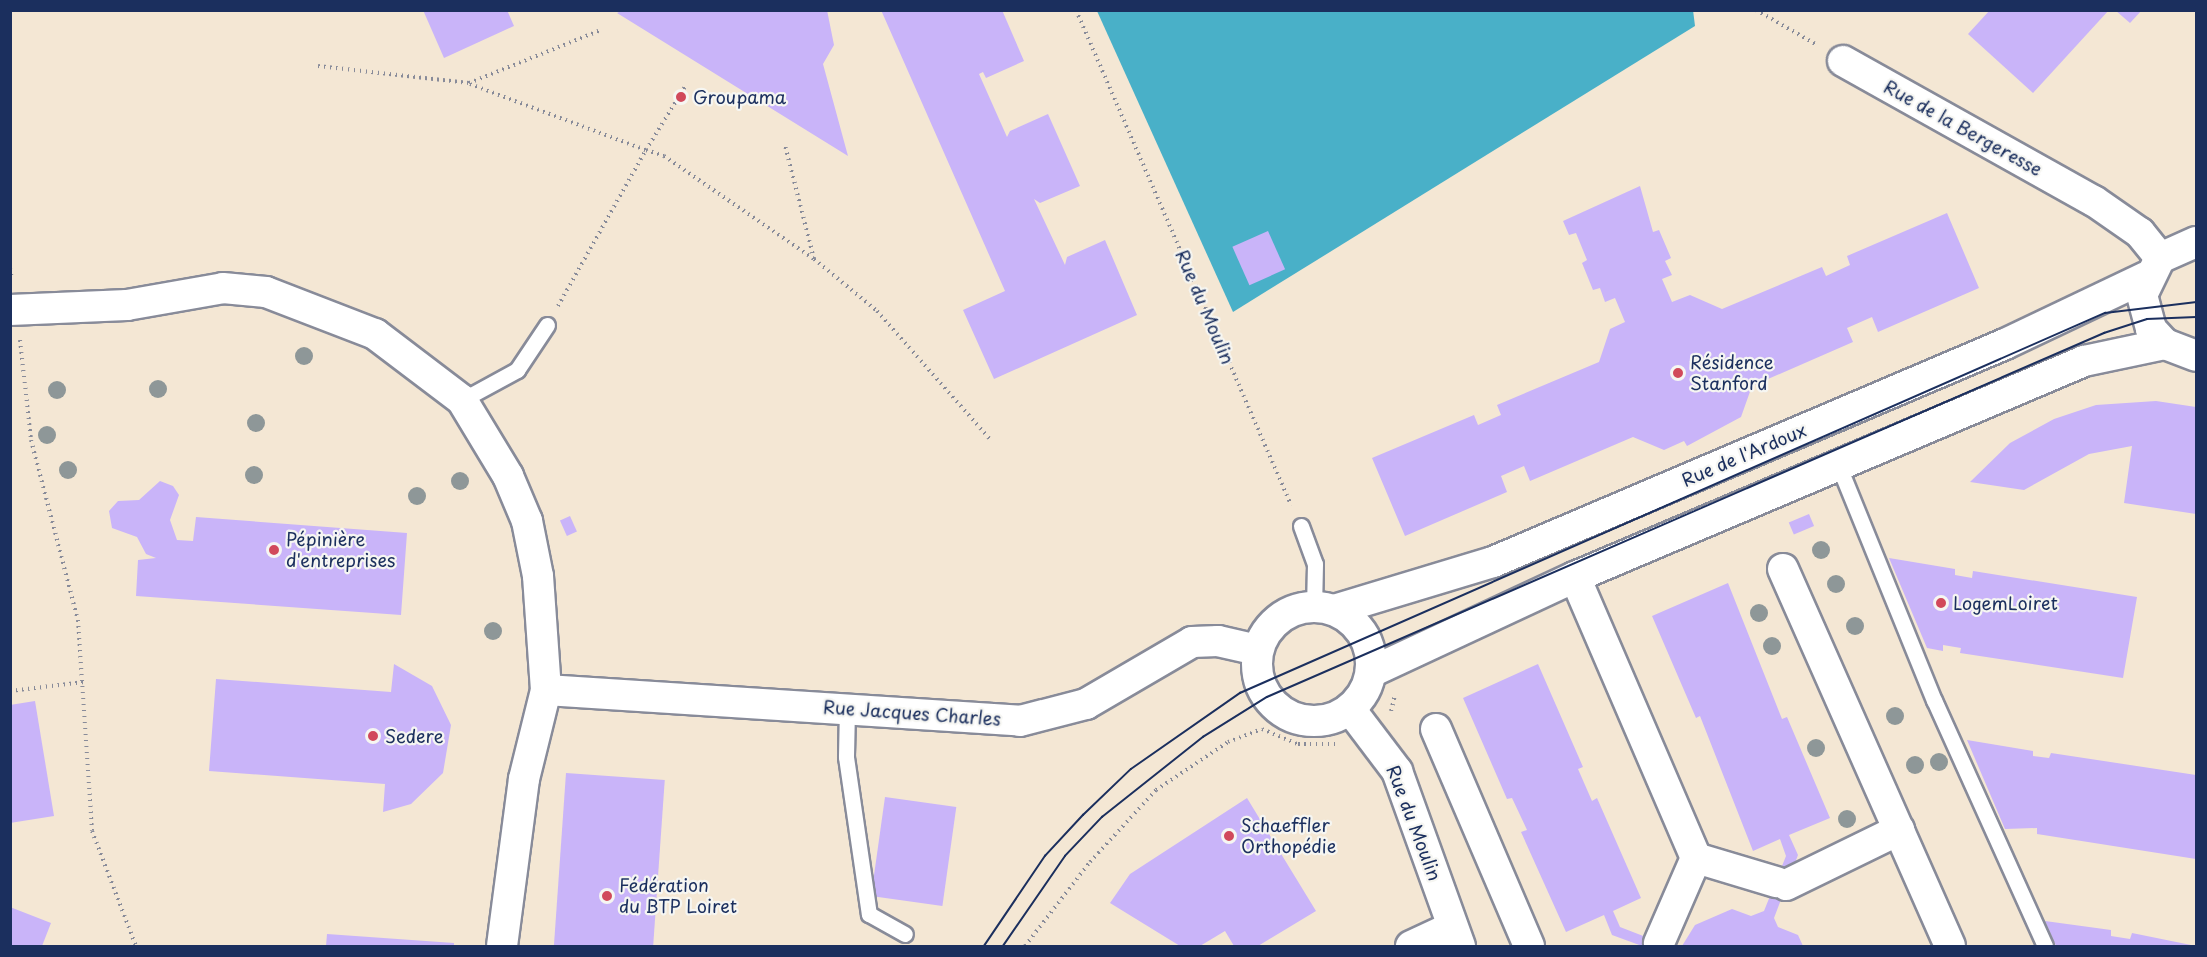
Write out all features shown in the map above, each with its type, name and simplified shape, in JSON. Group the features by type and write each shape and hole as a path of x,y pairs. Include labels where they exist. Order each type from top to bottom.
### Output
{"street":[{"name":"Rue de la Bergeresse","path":"1843,61 2094,201 2139,233 2153,267"},
{"name":"Rue de l'Ardoux","path":"1324,608 1493,562 2005,344 2196,242"},
{"path":"2153,267 2143,310 2165,344"},
{"path":"14,311 128,304 223,288 266,292 375,334 462,400 486,435 527,521 538,576 546,690 524,779 502,946"},
{"path":"1371,672 1575,577 2084,361 2165,344 2196,356"},
{"path":"1783,569 1950,946"},
{"path":"1575,577 1696,858 1659,943"},
{"path":"1324,608 1365,638 1371,672 1357,719 1315,722 1280,711 1260,683 1258,650 1285,614 1324,608"},
{"name":"Rue Jacques Charles","path":"546,690 847,708 993,721 1046,717 1086,704 1192,642 1218,641 1258,650"},
{"name":"Rue du Moulin","path":"1357,719 1397,771 1456,937"},
{"path":"1436,729 1529,946"},
{"path":"1696,858 1781,884 1899,830"},
{"path":"1411,946 1456,937"}],"lane":[{"path":"462,400 517,370 547,325"},
{"path":"1838,464 1934,700 2045,946"},
{"path":"1301,526 1315,564 1324,608"},
{"path":"847,708 846,757 869,914 905,934"}],"path":[{"name":"Rue du Moulin","path":"1076,10 1301,526"},
{"path":"1756,10 1843,61"},
{"path":"469,83 601,30"},
{"path":"318,66 469,83 646,150 814,259 877,311 990,440"},
{"path":"547,325 646,150 686,85"},
{"path":"785,145 814,259"},
{"path":"10,268 31,440 78,620 84,682 92,831 136,946"},
{"path":"10,691 84,682"},
{"path":"1025,946 1090,862 1156,790 1228,742 1262,729 1298,744 1331,745 1357,719"}],"water":[{"path":"1693,10 1695,26 1233,312 1097,11"}],"building":[{"path":"423,10 507,10 514,26 444,58"},
{"path":"623,10 827,10 834,45 823,64 848,156 617,13"},
{"path":"881,10 1002,10 1024,61 986,78 983,72 979,74 1007,137 1010,131 1048,114 1080,186 1040,203 1034,199 1065,265 1067,257 1105,240 1137,315 994,379 963,310 1005,291"},
{"path":"1990,10 2109,10 2033,93 1968,34"},
{"path":"2115,10 2142,10 2130,23"},
{"path":"1640,186 1653,232 1659,230 1671,258 1665,261 1672,275 1662,279 1672,302 1690,295 1722,309 1822,267 1826,276 1850,265 1847,256 1947,213 1979,288 1878,332 1872,317 1847,328 1853,342 1752,386 1741,417 1687,446 1684,441 1664,450 1633,437 1530,481 1524,466 1501,476 1507,492 1405,536 1372,458 1474,415 1478,425 1501,415 1497,405 1599,362 1610,329 1625,322 1615,298 1605,302 1600,288 1593,290 1582,263 1587,260 1576,233 1569,235 1563,221"},
{"path":"1268,231 1285,269 1249,285 1232,247"},
{"path":"2156,401 2196,407 2196,514 2124,503 2132,446 2089,454 2024,490 1970,482 2010,443 2054,419 2096,405"},
{"name":"Pépinière d'entreprises","path":"160,481 173,486 179,495 170,520 177,540 193,541 196,517 407,533 401,615 136,596 138,560 156,558 146,554 137,537 112,528 109,511 118,501 139,500"},
{"path":"1809,514 1814,526 1794,535 1789,523"},
{"path":"570,516 577,532 567,536 560,520"},
{"path":"1889,558 1955,569 1955,575 1972,578 1973,571 2137,597 2123,678 1960,653 1961,648 1943,645 1943,651 1927,648"},
{"path":"1728,583 1782,719 1787,717 1830,818 1789,835 1798,855 1774,918 1778,927 1798,935 1803,946 1682,946 1695,925 1732,909 1751,916 1764,911 1786,856 1780,839 1753,851 1700,716 1696,718 1652,616"},
{"path":"394,664 432,686 451,725 443,773 411,804 383,812 385,784 209,771 216,679 391,692"},
{"path":"1538,664 1583,767 1578,769 1592,801 1597,798 1641,898 1613,911 1620,927 1669,946 1642,946 1612,935 1604,915 1566,932 1521,832 1527,830 1512,798 1507,799 1463,698"},
{"path":"35,701 54,816 10,823 10,705"},
{"path":"1967,740 2033,751 2033,756 2049,758 2051,753 2196,775 2196,859 2037,834 2037,828 2005,829"},
{"path":"566,773 665,780 653,946 554,946"},
{"path":"885,797 956,807 942,906 871,896"},
{"name":"Schaeffler Orthopédie","path":"1247,798 1316,911 1258,946 1234,946 1225,931 1200,946 1180,946 1110,903 1130,874"},
{"path":"10,907 51,923 42,946 10,946"},
{"path":"2045,921 2111,930 2111,936 2130,939 2132,933 2196,946 2056,946"},
{"path":"327,934 454,943 454,946 326,946"}],"tram line":[{"path":"984,946 1045,856 1083,815 1131,769 1240,693 2105,313 2196,302"},
{"path":"1003,946 1065,856 1102,817 1203,737 1267,697 2104,333 2147,319 2196,317"}],"place":[{"name":"Groupama","path":"681,97"},
{"name":"Résidence Stanford","path":"1678,373"},
{"name":"Pépinière d'entreprises","path":"274,550"},
{"name":"LogemLoiret","path":"1941,603"},
{"name":"Sedere","path":"373,736"},
{"name":"Schaeffler Orthopédie","path":"1229,836"},
{"name":"Fédération du BTP Loiret","path":"607,896"}]}
